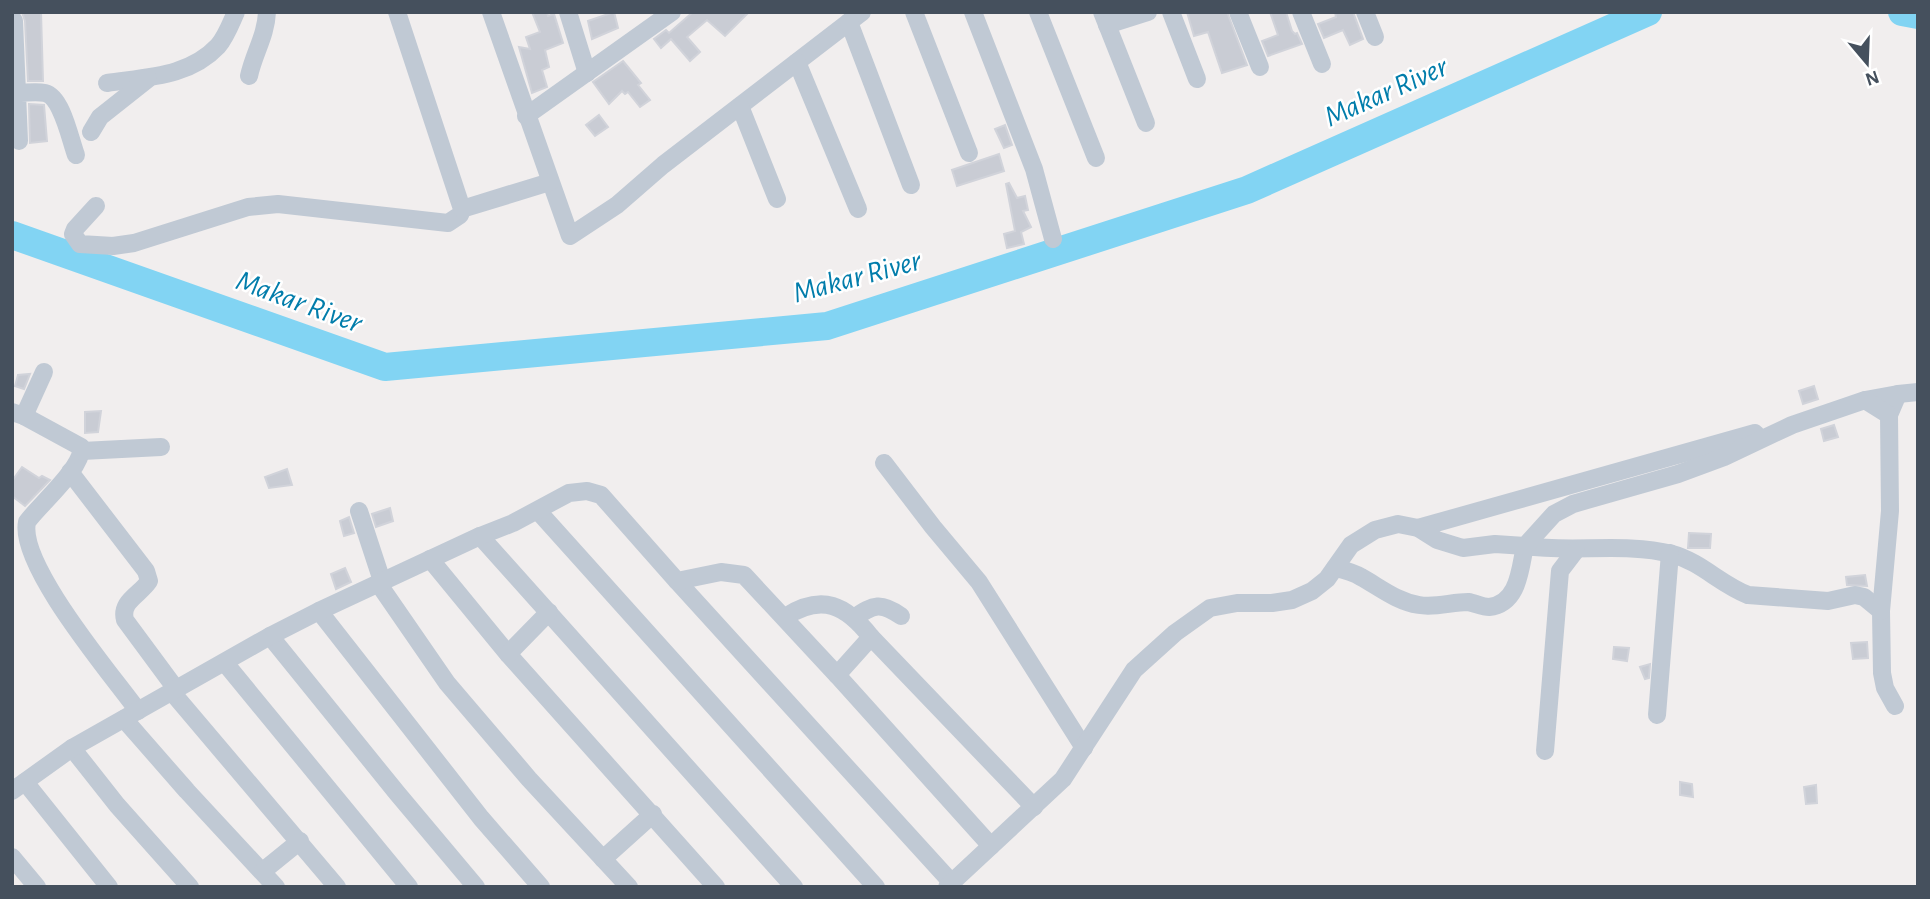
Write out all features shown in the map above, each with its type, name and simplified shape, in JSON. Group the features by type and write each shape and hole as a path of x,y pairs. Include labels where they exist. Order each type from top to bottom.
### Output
{"street":[{"path":"107,83 148,79 179,72 219,45 236,12"},
{"path":"249,76 253,57 266,30 267,12"},
{"path":"96,205 75,229 74,234 80,244 113,246 134,243 247,207 278,204 448,222 460,215 462,209 397,12"},
{"path":"491,12 570,236 617,205 663,165 855,17 911,185"},
{"path":"568,12 587,73"},
{"path":"526,116 587,73 654,18 672,12"},
{"path":"914,12 968,153"},
{"path":"973,12 1034,169 1053,239"},
{"path":"1038,12 1096,158"},
{"path":"1146,123 1104,18 1147,12"},
{"path":"1171,12 1197,79"},
{"path":"1238,12 1260,67"},
{"path":"1301,12 1322,64"},
{"path":"1365,12 1375,37"},
{"path":"12,18 19,141"},
{"path":"797,62 858,209"},
{"path":"91,132 100,117 148,79"},
{"path":"15,93 38,92 54,97 76,155"},
{"path":"740,106 777,199"},
{"path":"462,209 550,182"},
{"path":"44,372 18,414 79,444 82,451"},
{"path":"1418,528 1866,400 1918,392"},
{"path":"1895,706 1885,688 1882,673 1881,611 1890,511 1889,415 1898,394"},
{"path":"1866,400 1889,415"},
{"path":"1335,568 1360,576 1381,591 1402,601 1422,606 1470,602 1487,607 1499,604 1509,596 1518,582 1525,546 1555,513 1573,504 1678,474 1724,457 1815,416"},
{"path":"82,451 161,447"},
{"path":"82,451 70,472 20,523 26,530 28,542 45,581 131,715 187,791 276,887"},
{"path":"884,463 979,582 1084,748"},
{"path":"70,472 146,571 149,581 126,605 123,615 125,620 174,690 337,887"},
{"path":"109,887 18,787 72,748 270,636 569,494 587,491 601,495 950,885 1063,779 1134,670 1175,633 1210,608 1237,603 1272,603 1312,591 1327,579 1351,545 1375,530 1398,524 1418,528 1437,540 1463,548 1496,544 1670,553 1706,568 1736,590 1748,595 1828,601 1855,595 1864,597 1881,611"},
{"path":"359,511 380,582 447,682 529,779 629,887"},
{"path":"538,511 876,887"},
{"path":"481,536 794,887"},
{"path":"1545,751 1560,571 1576,550"},
{"path":"1657,715 1670,553"},
{"path":"430,559 508,654 716,887"},
{"path":"677,581 721,572 744,575 769,602 791,613 837,675 991,846"},
{"path":"791,613 825,604 841,607 1034,807"},
{"path":"854,618 879,606 888,607 901,616"},
{"path":"319,611 481,818 541,887"},
{"path":"508,654 549,612"},
{"path":"270,636 477,887"},
{"path":"837,675 872,637"},
{"path":"225,663 409,887"},
{"path":"72,748 117,805 190,887"},
{"path":"603,859 653,814"},
{"path":"263,871 300,841"},
{"path":"12,858 37,887"}],"building":[{"path":"22,12 41,12 43,81 28,81 25,21"},
{"path":"532,12 547,12 548,16 554,14 563,43 545,50 549,67 542,70 547,87 532,93 519,47 530,49 526,37 540,32"},
{"path":"614,12 618,28 592,39 588,21"},
{"path":"693,12 749,12 725,36 707,20 687,37 700,52 690,61 671,39 661,48 654,39 666,30 669,33"},
{"path":"1187,12 1227,12 1247,65 1222,73 1208,32 1194,36"},
{"path":"1270,12 1286,12 1292,31 1297,33 1302,44 1268,56 1262,41 1278,35"},
{"path":"1335,12 1353,12 1363,39 1350,45 1343,30 1324,38 1318,24 1336,17"},
{"path":"623,61 641,83 638,85 650,100 640,107 628,92 625,94 622,91 609,104 593,82"},
{"path":"29,104 44,105 47,141 30,143"},
{"path":"599,115 608,127 595,136 586,125"},
{"path":"1005,125 1012,145 1004,148 995,129"},
{"path":"999,154 1004,171 957,186 952,170"},
{"path":"1009,183 1017,198 1025,196 1028,210 1023,211 1031,227 1021,232 1024,244 1007,248 1004,234 1015,231 1006,184"},
{"path":"30,374 24,389 15,386 18,375"},
{"path":"1814,386 1818,399 1803,404 1799,391"},
{"path":"101,411 98,432 85,433 85,412"},
{"path":"1834,425 1838,437 1824,441 1821,429"},
{"path":"22,467 39,478 42,476 50,480 25,506 12,496 12,481"},
{"path":"287,469 292,485 269,488 265,477"},
{"path":"390,508 393,521 376,527 372,514"},
{"path":"349,517 354,533 344,536 340,521"},
{"path":"1689,533 1711,534 1710,548 1688,548"},
{"path":"345,568 351,582 336,589 331,574"},
{"path":"1865,575 1867,586 1847,585 1846,577"},
{"path":"1867,642 1868,658 1853,659 1851,643"},
{"path":"1614,647 1629,648 1627,661 1613,659"},
{"path":"1650,664 1649,678 1645,679 1640,667"},
{"path":"1680,782 1692,784 1693,797 1680,795"},
{"path":"1816,785 1817,803 1806,804 1804,787"}],"waterway":[{"name":"Makar River","path":"12,235 385,367 827,326 1247,190 1648,12"},
{"name":"Makar River","path":"1902,12 1918,15"}]}
